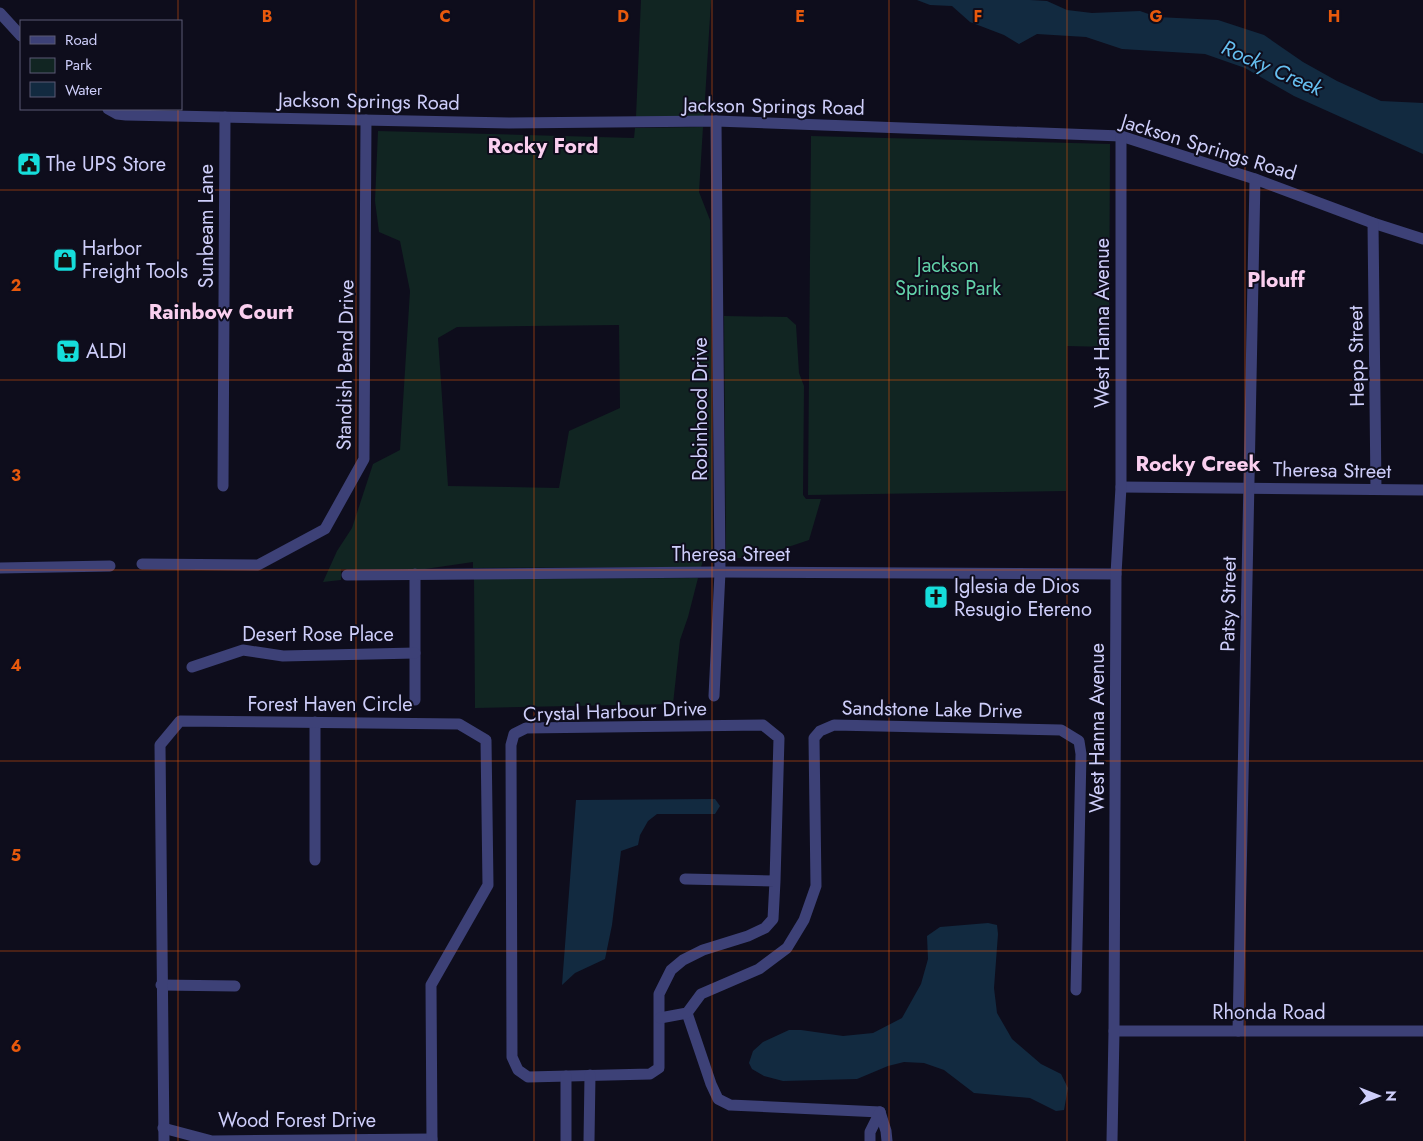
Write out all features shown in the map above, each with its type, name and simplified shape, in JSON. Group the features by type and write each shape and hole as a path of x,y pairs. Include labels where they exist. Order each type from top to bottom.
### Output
{"street":[{"path":"0,13 20,35"},
{"name":"Jackson Springs Road","path":"110,110 117,114 225,117 509,123 716,122 1121,136 1255,178 1423,240"},
{"name":"Sunbeam Lane","path":"222,486 225,117"},
{"name":"Standish Bend Drive","path":"142,564 258,565 324,529 364,459 366,120"},
{"name":"Robinhood Drive","path":"714,696 720,572 716,122"},
{"name":"West Hanna Avenue","path":"1112,1141 1116,574 1121,487 1121,136"},
{"name":"Patsy Street","path":"1238,1031 1255,178"},
{"name":"Hepp Street","path":"1373,223 1376,489"},
{"name":"Theresa Street","path":"1121,487 1423,490"},
{"path":"0,568 110,566"},
{"name":"Theresa Street","path":"347,575 720,572 1116,574"},
{"path":"415,574 415,700"},
{"name":"Desert Rose Place","path":"192,666 243,650 283,656 415,653"},
{"name":"Forest Haven Circle","path":"164,1141 160,745 180,721 459,724 486,740 488,885 431,985 432,1140"},
{"path":"315,722 315,860"},
{"name":"Crystal Harbour Drive","path":"763,725 779,738 775,881 773,919 765,928 702,950 683,960 671,970 659,994 659,1068 650,1074 528,1077 518,1070 512,1057 511,746 514,734 526,728 763,725"},
{"name":"Sandstone Lake Drive","path":"687,1013 701,994 759,969 787,948 804,920 816,886 814,738 820,730 834,725 1061,730 1079,741 1081,764 1076,990"},
{"path":"685,879 775,881"},
{"path":"161,985 235,986"},
{"path":"660,1018 687,1013 718,1099 730,1105 880,1112"},
{"name":"Rhonda Road","path":"1114,1031 1423,1031"},
{"path":"589,1141 590,1075"},
{"path":"566,1076 566,1141"},
{"path":"870,1141 870,1132 880,1112"},
{"path":"880,1112 887,1141"},
{"name":"Wood Forest Drive","path":"163,1128 212,1141 432,1140"}],"green space":[{"path":"641,0 711,0 704,116 636,117"},
{"path":"703,127 699,192 710,220 713,558 704,558 701,567 473,568 473,562 425,569 341,569 341,580 323,582 337,551 352,528 373,464 400,450 410,291 400,241 379,232 375,201 378,131 634,138 635,128","holes":["619,325 620,408 569,431 559,488 448,486 438,338 457,327"]},
{"name":"Jackson Springs Park","path":"811,136 1110,144 1109,347 1067,346 1066,491 808,495"},
{"path":"724,316 787,317 796,325 799,373 804,386 803,495 806,499 821,499 809,540 755,558 726,558"},
{"path":"698,578 680,640 673,704 475,708 474,579"}],"water":[{"path":"917,0 1047,1 1067,10 1092,13 1140,11 1157,17 1218,20 1264,35 1303,62 1337,81 1381,101 1423,103 1423,154 1294,96 1245,68 1205,54 1122,49 1086,37 1037,34 1019,44 1004,35 970,22 952,6 930,5"},
{"path":"715,799 720,806 715,814 657,814 648,821 640,835 638,845 621,851 612,925 605,959 575,973 562,985 576,800"},
{"path":"988,923 997,925 998,934 994,988 997,1013 1012,1039 1041,1064 1061,1074 1068,1088 1064,1110 1056,1111 1030,1098 974,1093 944,1070 924,1063 904,1062 888,1066 857,1079 783,1081 764,1076 752,1069 749,1063 753,1051 763,1042 789,1030 843,1036 873,1033 902,1018 921,984 928,959 927,936 940,927"}],"place":[{"name":"The UPS Store","path":"29,164"},
{"name":"Harbor Freight Tools","path":"65,260"},
{"name":"ALDI","path":"68,351"},
{"name":"Iglesia de Dios Resugio Etereno","path":"936,597"}],"district":[{"name":"Rocky Ford","path":"543,146"},
{"name":"Plouff","path":"1276,280"},
{"name":"Rainbow Court","path":"221,312"},
{"name":"Rocky Creek","path":"1198,464"}]}
